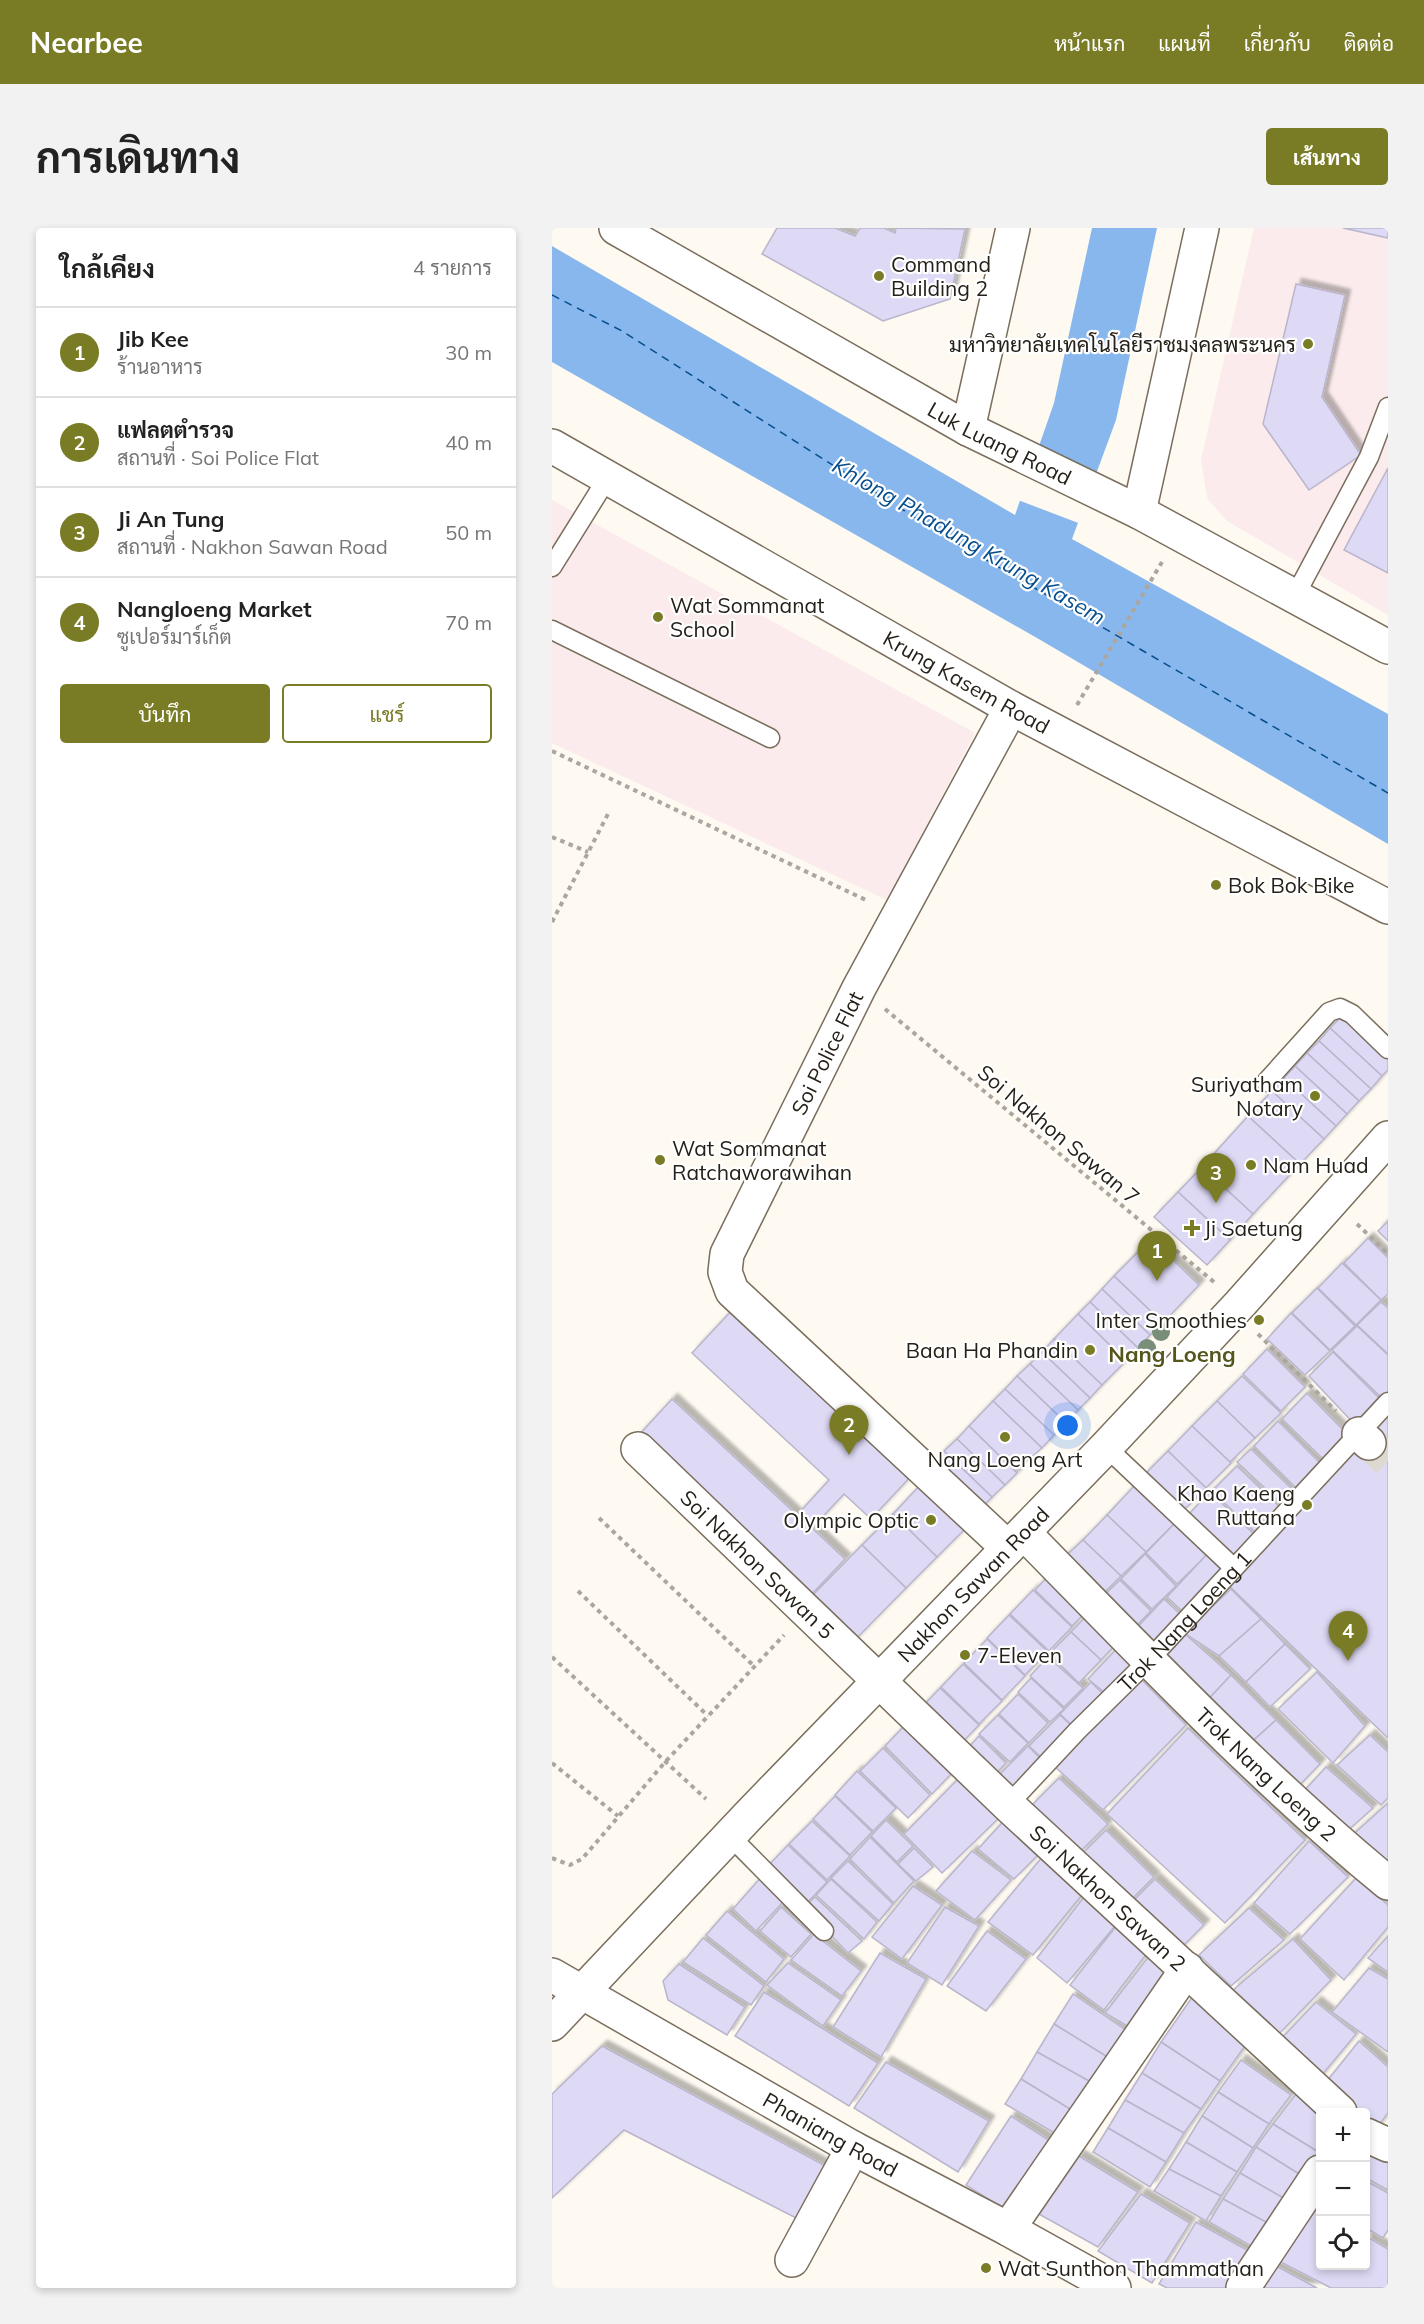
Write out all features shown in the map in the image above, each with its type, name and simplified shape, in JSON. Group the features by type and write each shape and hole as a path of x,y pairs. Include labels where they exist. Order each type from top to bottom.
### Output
{"street":[{"name":"Luk Luang Road","path":"616,228 968,429 1127,506 1388,647"},
{"path":"968,429 1013,228"},
{"path":"1127,506 1202,228"},
{"name":"Krung Kasem Road","path":"552,446 1011,708 1388,907"},
{"name":"Soi Police Flat","path":"1011,708 859,988 727,1254 724,1272 732,1291 1149,1660"},
{"name":"Nakhon Sawan Road","path":"552,2024 879,1680 1106,1447 1237,1307 1388,1138"},
{"name":"Soi Nakhon Sawan 5","path":"638,1449 879,1680"},
{"name":"Trok Nang Loeng 2","path":"1149,1660 1340,1844 1388,1883"},
{"name":"Soi Nakhon Sawan 2","path":"879,1680 1008,1805 1336,2108"},
{"path":"1008,2229 1187,1969"},
{"name":"Phaniang Road","path":"552,1975 853,2148 1008,2229 1102,2285"},
{"path":"1370,2137 1388,2145"},
{"path":"792,2259 853,2148"},
{"path":"1243,2288 1316,2178"}],"lane":[{"path":"1295,596 1369,457 1388,407"},
{"path":"555,556 608,477"},
{"path":"552,630 770,738"},
{"path":"1266,1082 1329,1012 1340,1008 1352,1014 1388,1049"},
{"name":"Trok Nang Loeng 1","path":"1008,1805 1077,1731 1149,1660 1234,1568 1364,1438 1388,1402"},
{"path":"1106,1447 1234,1568"},
{"path":"730,1836 824,1930"}],"path":[{"path":"1094,676 1153,576"},
{"path":"552,751 898,915"},
{"path":"552,922 609,812"},
{"path":"552,837 588,852"},
{"name":"Soi Nakhon Sawan 7","path":"859,988 1237,1307 1364,1438"},
{"path":"1333,1200 1388,1254"},
{"path":"599,1518 754,1665"},
{"path":"578,1591 708,1716"},
{"path":"552,1858 570,1865 576,1863 666,1761 807,1610"},
{"path":"552,1657 706,1799"},
{"path":"552,1763 618,1816"}],"shaded area":[{"name":"มหาวิทยาลัยเทคโนโลยีราชมงคลพระนคร","path":"1254,228 1388,228 1388,615 1227,521 1207,498 1201,460"},
{"name":"Wat Sommanat School","path":"552,500 975,733 887,900 552,743"}],"water":[{"name":"Khlong Phadung Krung Kasem","path":"1092,228 1157,228 1116,420 1072,539 1388,714 1388,844 1037,638 552,362 552,246 1015,515 1054,403"}],"pier":[{"path":"1037,449 1101,474 1081,524 1018,500"}],"building":[{"name":"Command Building 2","path":"777,228 835,228 855,236 860,228 884,228 895,233 896,228 965,229 950,299 883,321 762,254"},
{"path":"1343,228 1388,228 1388,238"},
{"path":"1296,284 1345,295 1322,397 1361,455 1309,490 1263,424"},
{"path":"1388,468 1388,573 1344,550"},
{"path":"1342,1016 1388,1058 1388,1070 1382,1076 1330,1028"},
{"path":"1330,1028 1382,1076 1371,1089 1319,1041"},
{"path":"1319,1041 1371,1089 1359,1101 1307,1053"},
{"path":"1307,1053 1359,1101 1347,1114 1295,1066"},
{"name":"Suriyatham Notary","path":"1295,1066 1347,1114 1336,1126 1284,1078"},
{"path":"1284,1078 1336,1126 1324,1139 1272,1091"},
{"path":"1272,1091 1324,1139 1300,1164 1248,1116"},
{"name":"Nam Huad","path":"1248,1116 1300,1164 1253,1214 1202,1167"},
{"path":"1202,1167 1253,1214 1230,1240 1178,1192"},
{"name":"Ji Saetung","path":"1178,1192 1230,1240 1207,1265 1154,1217"},
{"path":"1388,1221 1388,1241 1378,1231"},
{"path":"1368,1238 1388,1258 1388,1294 1381,1300 1344,1263"},
{"path":"1151,1239 1199,1285 1163,1323 1114,1276"},
{"path":"1342,1263 1381,1300 1356,1325 1318,1288"},
{"path":"1114,1276 1163,1323 1150,1335 1102,1289"},
{"path":"1317,1288 1355,1326 1330,1350 1292,1313"},
{"path":"1102,1289 1150,1335 1138,1348 1090,1302"},
{"path":"1090,1302 1138,1348 1126,1361 1078,1314"},
{"path":"1381,1302 1388,1308 1388,1354 1357,1325"},
{"path":"734,1308 914,1473 871,1519 844,1494 812,1528 845,1559 810,1596 637,1437 672,1399 797,1515 829,1480 692,1353"},
{"path":"1291,1313 1330,1351 1305,1375 1267,1339"},
{"name":"Baan Ha Phandin","path":"1078,1314 1126,1361 1102,1385 1054,1339"},
{"path":"1357,1326 1388,1355 1388,1396 1384,1400 1332,1350"},
{"path":"1054,1339 1102,1385 1090,1398 1042,1352"},
{"path":"1267,1349 1305,1387 1281,1411 1243,1374"},
{"path":"1042,1352 1090,1398 1078,1410 1030,1364"},
{"path":"1333,1352 1382,1401 1357,1427 1309,1376"},
{"path":"1030,1364 1078,1410 1066,1423 1017,1376"},
{"path":"1017,1376 1066,1423 1054,1435 1005,1389"},
{"path":"1242,1376 1281,1413 1255,1438 1217,1401"},
{"path":"1005,1389 1054,1435 1042,1448 993,1401"},
{"path":"1307,1393 1349,1436 1325,1461 1282,1419"},
{"name":"Nang Loeng Art","path":"993,1401 1042,1448 1015,1471 969,1426"},
{"path":"1217,1401 1255,1438 1230,1462 1192,1426"},
{"path":"1388,1417 1388,1453 1370,1436"},
{"path":"1278,1421 1324,1467 1301,1493 1254,1446"},
{"path":"969,1426 1017,1473 1005,1485 957,1439"},
{"path":"1192,1426 1231,1463 1206,1488 1168,1451"},
{"path":"957,1439 1005,1485 992,1497 944,1451"},
{"path":"1376,1442 1388,1453 1388,1738 1226,1583 1361,1445"},
{"path":"1251,1449 1297,1494 1285,1507 1237,1462"},
{"path":"944,1451 992,1497 980,1510 932,1464"},
{"path":"1168,1451 1206,1488 1182,1512 1144,1475"},
{"path":"1237,1466 1283,1510 1259,1536 1212,1491"},
{"name":"Olympic Optic","path":"923,1482 968,1526 937,1557 893,1514"},
{"path":"1135,1485 1175,1523 1146,1552 1107,1515"},
{"path":"1210,1492 1257,1537 1233,1563 1186,1517"},
{"path":"893,1514 937,1557 906,1588 862,1545"},
{"path":"1107,1515 1146,1552 1121,1576 1083,1540"},
{"path":"1175,1523 1207,1555 1177,1584 1146,1553"},
{"path":"1083,1540 1121,1576 1096,1601 1058,1563"},
{"path":"862,1545 906,1588 851,1644 807,1601"},
{"path":"1210,1551 1225,1565 1183,1612 1167,1597"},
{"path":"1145,1554 1176,1586 1152,1609 1121,1579"},
{"path":"1052,1572 1090,1608 1072,1626 1035,1590"},
{"path":"1120,1580 1151,1611 1127,1635 1095,1604"},
{"path":"1231,1589 1261,1619 1219,1656 1184,1633"},
{"path":"1033,1590 1072,1627 1049,1651 1010,1614"},
{"path":"1164,1599 1180,1614 1144,1652 1128,1637"},
{"path":"1090,1612 1119,1641 1101,1660 1071,1632"},
{"path":"1009,1615 1048,1652 1025,1675 987,1638"},
{"path":"1261,1619 1285,1644 1246,1682 1219,1656"},
{"path":"1071,1632 1101,1660 1079,1683 1049,1654"},
{"path":"1184,1633 1231,1675 1203,1705 1157,1661"},
{"path":"987,1639 1025,1676 1002,1700 964,1663"},
{"path":"1124,1641 1144,1661 1110,1697 1088,1679"},
{"path":"1285,1644 1310,1669 1270,1707 1246,1682"},
{"path":"1048,1657 1083,1688 1064,1707 1030,1676"},
{"path":"963,1664 1002,1701 979,1724 941,1687"},
{"path":"1317,1672 1365,1726 1333,1763 1278,1709"},
{"path":"1231,1675 1276,1720 1246,1747 1203,1705"},
{"path":"1139,1677 1186,1725 1103,1810 1054,1766"},
{"path":"1031,1678 1064,1709 1050,1722 1018,1692"},
{"path":"1091,1682 1106,1697 1076,1729 1060,1714"},
{"path":"940,1688 979,1725 956,1749 917,1712"},
{"path":"1018,1694 1048,1723 1029,1743 999,1714"},
{"path":"998,1715 1028,1743 1010,1762 979,1734"},
{"path":"1060,1715 1075,1729 1044,1760 1029,1746"},
{"path":"1276,1720 1320,1764 1293,1792 1246,1747"},
{"path":"906,1724 954,1771 932,1794 885,1746"},
{"path":"1188,1728 1305,1840 1225,1923 1107,1814"},
{"path":"1370,1735 1388,1752 1388,1798 1381,1805 1337,1765"},
{"path":"979,1736 1006,1763 990,1780 962,1754"},
{"path":"1028,1746 1043,1761 1007,1797 991,1783"},
{"path":"883,1748 930,1795 908,1818 860,1771"},
{"path":"1326,1767 1373,1808 1344,1834 1302,1793"},
{"path":"857,1771 896,1808 873,1831 835,1795"},
{"path":"960,1777 1000,1817 942,1873 904,1834"},
{"path":"1059,1778 1108,1824 1079,1853 1031,1806"},
{"path":"835,1796 872,1832 850,1855 813,1819"},
{"path":"1388,1803 1388,1875 1347,1840"},
{"path":"1011,1813 1048,1845 1014,1879 978,1849"},
{"path":"886,1820 913,1846 897,1862 871,1836"},
{"path":"812,1821 850,1856 827,1880 789,1844"},
{"path":"1106,1830 1154,1877 1125,1906 1077,1859"},
{"path":"870,1837 914,1881 894,1903 850,1859"},
{"path":"1309,1841 1348,1877 1290,1934 1254,1903"},
{"path":"788,1845 827,1882 804,1906 765,1869"},
{"path":"914,1848 933,1867 916,1881 898,1864"},
{"path":"972,1851 1011,1880 975,1920 936,1891"},
{"path":"1043,1856 1086,1890 1033,1955 988,1922"},
{"path":"848,1861 893,1904 879,1921 831,1878"},
{"path":"762,1876 786,1899 756,1931 733,1909"},
{"path":"1356,1878 1388,1905 1388,1927 1344,1980 1300,1939"},
{"path":"831,1879 877,1922 864,1939 816,1895"},
{"path":"1155,1879 1204,1925 1175,1954 1127,1907"},
{"path":"913,1886 942,1905 902,1959 872,1937"},
{"path":"1087,1893 1121,1919 1067,1983 1037,1958"},
{"path":"815,1897 862,1941 848,1953 804,1907"},
{"path":"781,1907 811,1934 791,1957 760,1931"},
{"path":"945,1907 979,1926 942,1985 907,1963"},
{"path":"1249,1908 1284,1940 1231,1986 1199,1955"},
{"path":"727,1911 784,1959 766,1982 706,1935"},
{"path":"1121,1920 1154,1944 1104,2010 1070,1985"},
{"path":"987,1931 1026,1959 986,2011 947,1986"},
{"path":"814,1934 861,1971 842,1996 791,1960"},
{"path":"1388,1936 1388,1972 1368,1958"},
{"path":"703,1938 764,1986 751,2005 683,1962"},
{"path":"1293,1939 1331,1980 1278,2035 1233,1990"},
{"path":"1156,1947 1180,1969 1134,2030 1105,2013"},
{"path":"880,1953 926,1979 881,2057 833,2027"},
{"path":"788,1963 841,2000 823,2026 767,1985"},
{"path":"679,1964 745,2007 727,2035 668,2000 663,1981"},
{"path":"1369,1968 1388,1979 1388,2052 1332,2012"},
{"path":"764,1992 878,2063 849,2106 735,2036"},
{"path":"1073,1994 1133,2035 1114,2061 1054,2024"},
{"path":"1193,1996 1250,2039 1220,2081 1161,2042"},
{"path":"1316,2002 1356,2034 1317,2081 1276,2044"},
{"path":"1054,2024 1114,2061 1096,2085 1037,2052"},
{"path":"1359,2041 1388,2067 1388,2113 1376,2129 1370,2124 1370,2108 1350,2108 1323,2086"},
{"path":"1161,2042 1220,2081 1201,2109 1142,2073"},
{"path":"602,2046 833,2170 800,2220 624,2130 552,2198 552,2094"},
{"path":"1037,2052 1096,2085 1078,2114 1021,2079"},
{"path":"1241,2060 1291,2095 1269,2124 1218,2092"},
{"path":"886,2062 989,2121 958,2172 854,2108"},
{"path":"1142,2073 1201,2109 1184,2133 1125,2100"},
{"path":"1021,2079 1078,2114 1063,2138 1005,2104"},
{"path":"1218,2092 1269,2124 1253,2148 1202,2116"},
{"path":"1296,2094 1316,2109 1316,2151 1273,2124"},
{"path":"1125,2100 1184,2133 1166,2162 1108,2128"},
{"path":"1011,2116 1058,2146 1012,2214 966,2185"},
{"path":"1202,2116 1253,2148 1237,2172 1186,2142"},
{"path":"1273,2124 1316,2151 1316,2165 1307,2179 1256,2147"},
{"path":"1108,2128 1166,2162 1150,2187 1093,2152"},
{"path":"1186,2142 1237,2172 1221,2196 1169,2169"},
{"path":"1377,2142 1388,2147 1388,2190 1370,2180 1370,2153"},
{"path":"1256,2147 1307,2179 1292,2203 1240,2173"},
{"path":"1079,2156 1138,2192 1098,2247 1037,2213"},
{"path":"1169,2169 1221,2196 1206,2221 1154,2191"},
{"path":"1240,2173 1292,2203 1275,2227 1223,2199"},
{"path":"1370,2183 1388,2193 1388,2230 1383,2238 1370,2230"},
{"path":"1141,2194 1190,2223 1152,2283 1098,2251"},
{"path":"1223,2199 1275,2227 1260,2251 1209,2222"},
{"path":"1308,2202 1316,2207 1316,2270 1370,2270 1370,2238 1388,2249 1388,2288 1331,2288 1271,2257"},
{"path":"1196,2222 1256,2255 1236,2288 1167,2288 1159,2284"},
{"path":"1267,2261 1317,2288 1250,2288"}],"ferry route":[{"path":"552,295 622,331 933,529 1388,793"}],"tunnel":[{"path":"1369,1443 1388,1461"}],"place":[{"name":"Command Building 2","path":"879,276"},
{"name":"มหาวิทยาลัยเทคโนโลยีราชมงคลพระนคร","path":"1308,344"},
{"name":"Wat Sommanat School","path":"658,617"},
{"name":"Bok Bok Bike","path":"1216,885"},
{"name":"Suriyatham Notary","path":"1315,1096"},
{"name":"Wat Sommanat Ratchaworawihan","path":"660,1160"},
{"name":"Nam Huad","path":"1251,1165"},
{"name":"Ji An Tung","path":"1216,1203"},
{"name":"Ji Saetung","path":"1192,1228"},
{"name":"Jib Kee","path":"1157,1281"},
{"name":"Inter Smoothies","path":"1259,1320"},
{"name":"Baan Ha Phandin","path":"1090,1350"},
{"name":"Nang Loeng Art","path":"1005,1437"},
{"name":"แฟลตตำรวจ","path":"849,1455"},
{"name":"Khao Kaeng Ruttana","path":"1307,1505"},
{"name":"Olympic Optic","path":"931,1520"},
{"name":"7-Eleven","path":"965,1655"},
{"name":"Nangloeng Market","path":"1348,1661"},
{"name":"Wat Sunthon Thammathan","path":"986,2268"}],"district":[{"name":"Nang Loeng","path":"1172,1354"}]}
